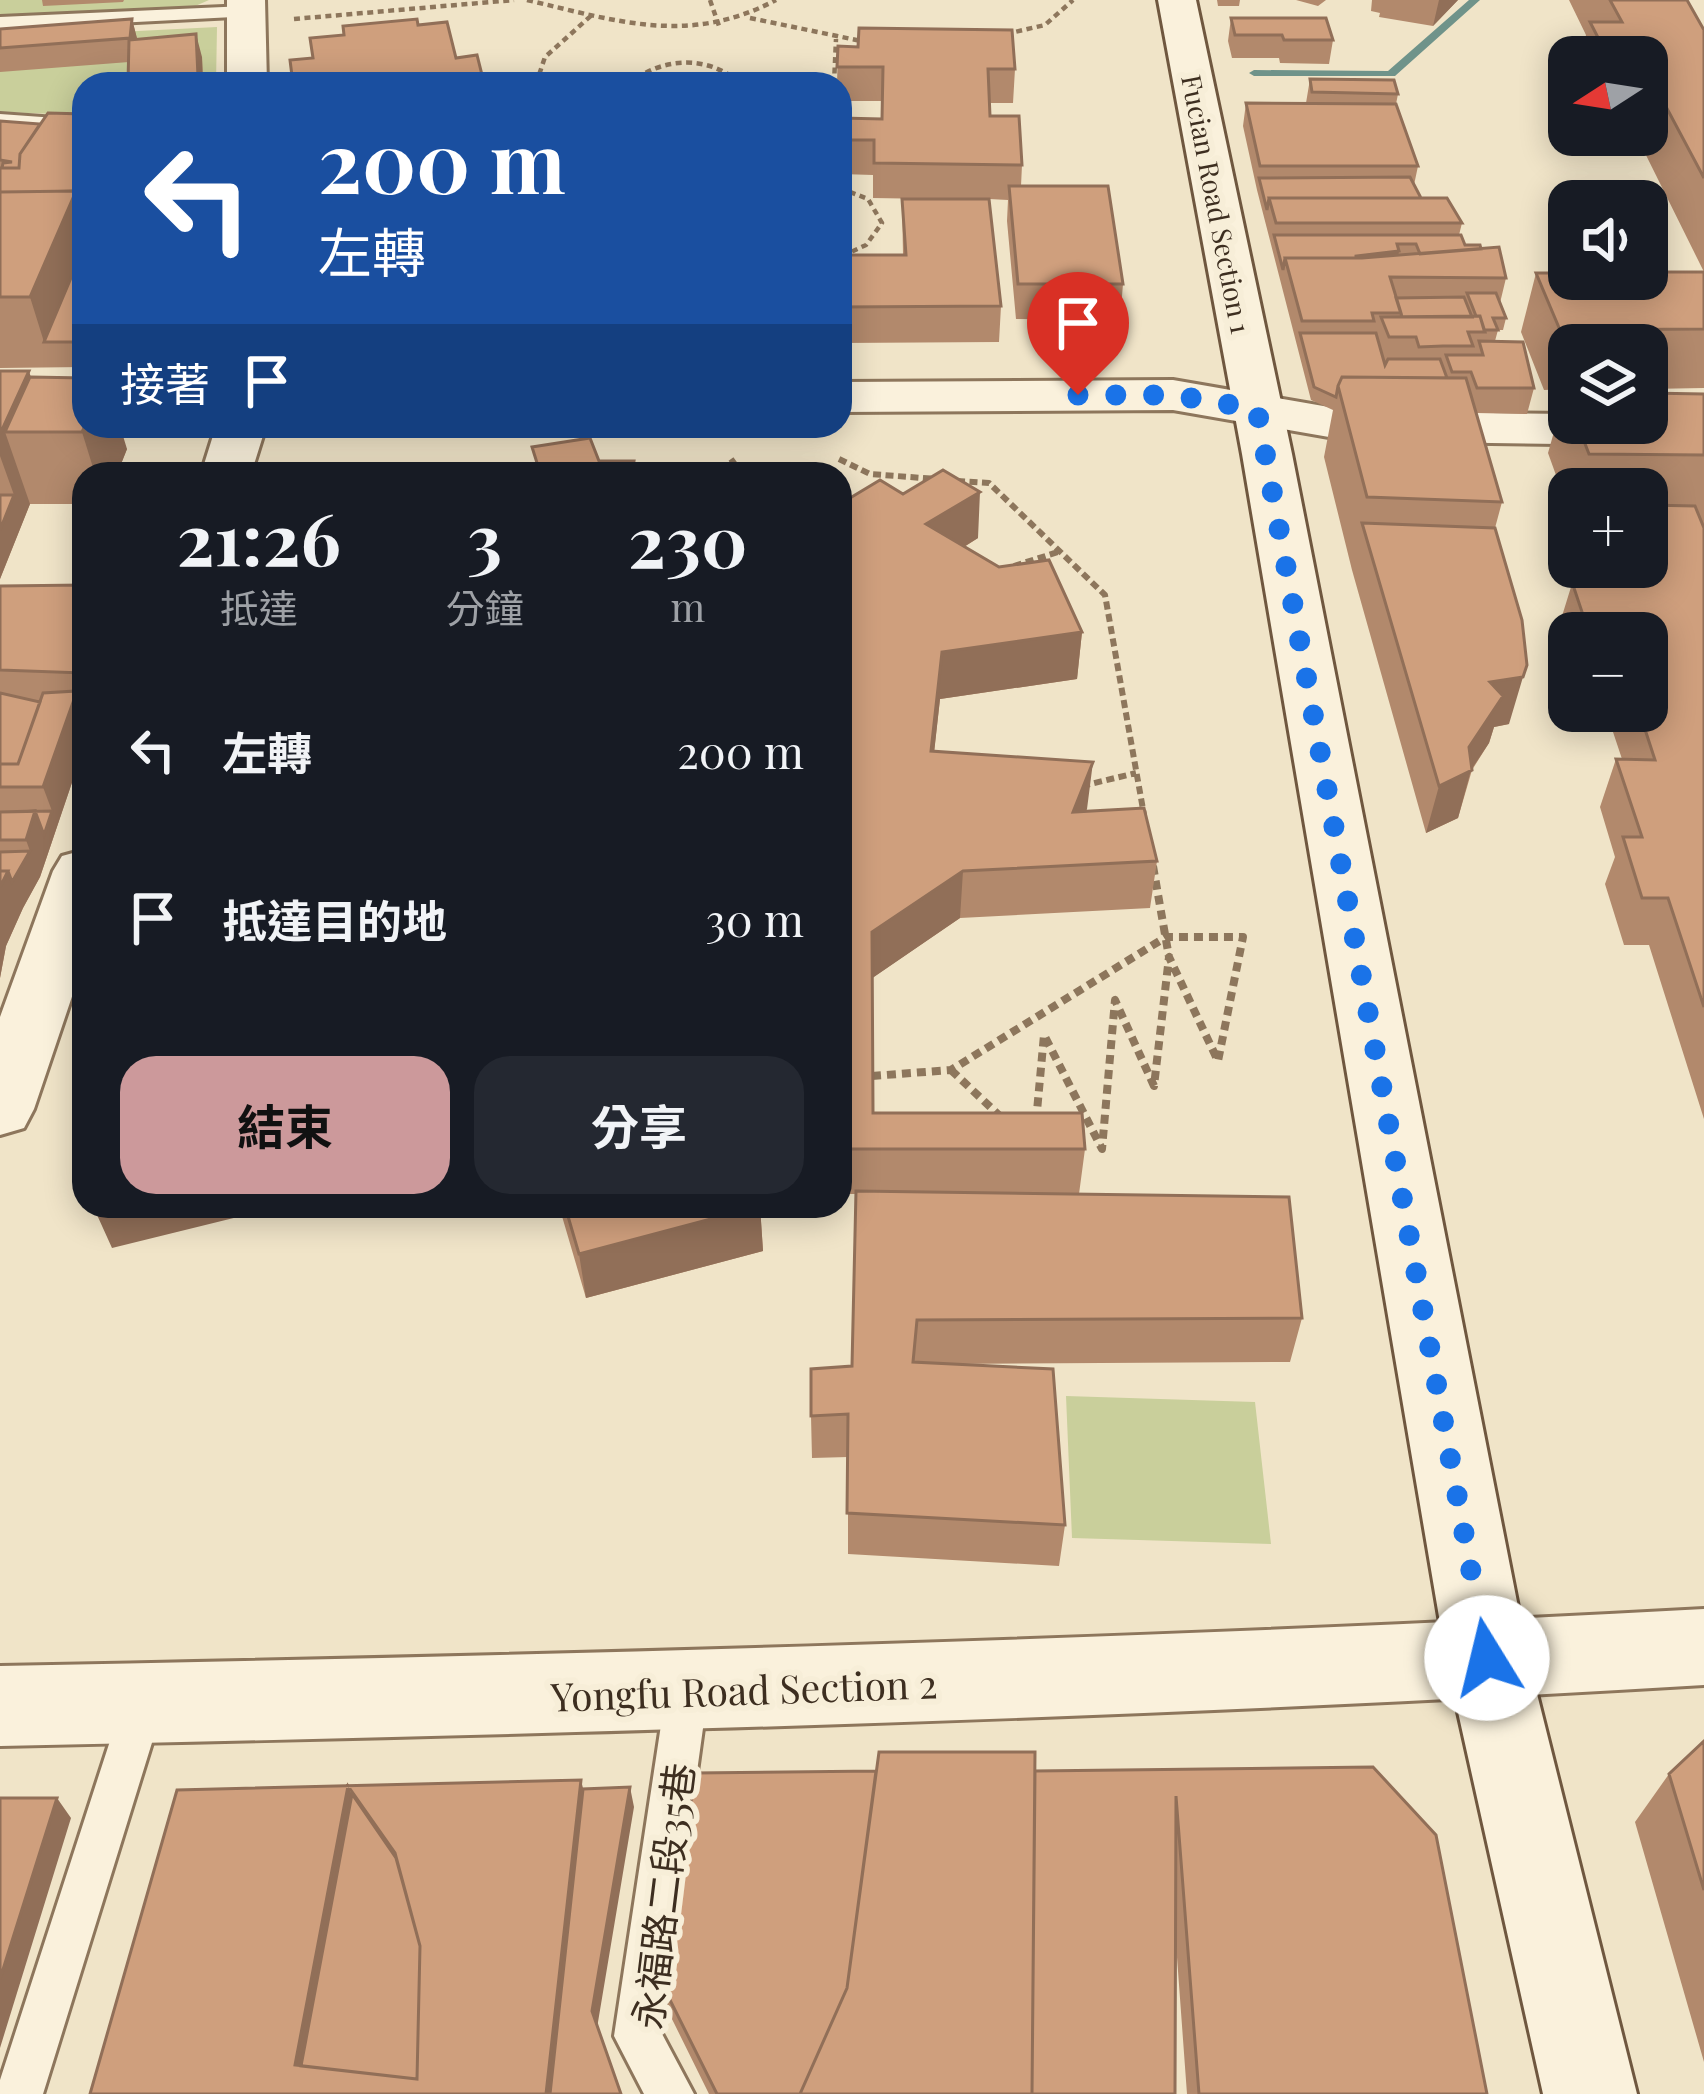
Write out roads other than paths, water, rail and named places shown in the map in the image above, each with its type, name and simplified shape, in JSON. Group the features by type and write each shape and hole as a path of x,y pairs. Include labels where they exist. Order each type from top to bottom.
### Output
{"main road":[{"name":"Fucian Road Section 1","path":"1177,0 1487,1658 1590,2094"},
{"path":"246,6 247,72"},
{"path":"852,397 1173,395 1352,426 1704,430"},
{"path":"0,1108 72,905"},
{"name":"Yongfu Road Section 2","path":"0,1706 688,1692 1322,1669 1704,1647"}],"lane":[{"path":"0,23 246,6"},
{"path":"0,120 72,125"},
{"name":"永福路二段35巷","path":"670,2094 637,2036 688,1692"},
{"path":"19,2094 142,1704"}],"waterway":[{"path":"1254,73 1391,74 1475,0"}]}
